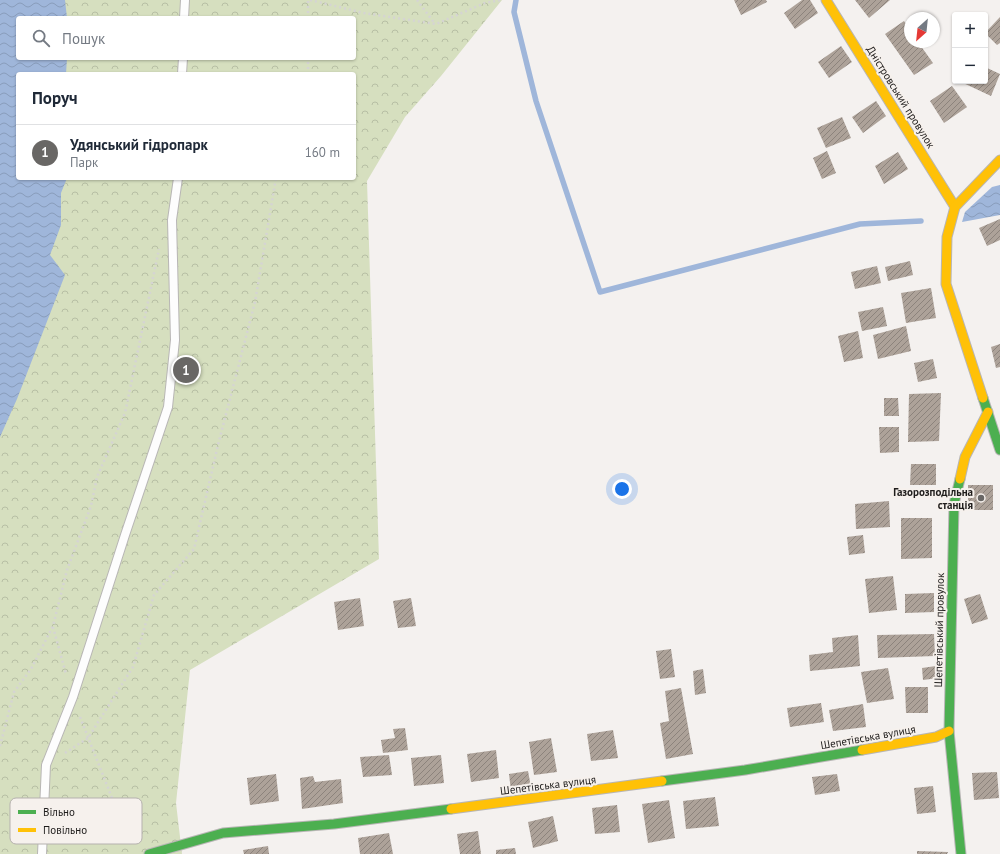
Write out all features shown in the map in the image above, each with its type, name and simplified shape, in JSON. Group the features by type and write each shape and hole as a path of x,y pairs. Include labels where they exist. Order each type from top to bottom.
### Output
{"street":[{"name":"Дністровський провулок","path":"826,0 955,207"},
{"path":"1000,160 955,207 947,236 946,284 1000,450"},
{"name":"Шепетівський провулок","path":"961,854 949,731 954,504 965,457 988,412"},
{"name":"Шепетівська вулиця","path":"149,854 223,833 334,824 737,771 936,737 949,731"}],"lane":[{"path":"184,16 185,0"},
{"path":"182,72 183,60"},
{"path":"45,798 46,765 73,697 124,535 168,407 175,340 172,220 178,180"},
{"path":"42,844 42,854"}],"path":[{"path":"308,16 309,0 364,13 436,24 485,3 501,0"},
{"path":"417,0 436,24"},
{"path":"308,60 308,72"},
{"path":"46,765 88,738 133,667 154,595 194,549 218,445 255,302 276,180"},
{"path":"0,746 14,692 31,669 53,626 68,570 90,506 97,477 125,413 158,250 161,244"},
{"path":"53,626 73,697 112,798"}],"green space":[{"path":"0,0 502,0 441,76 405,117 367,181 379,559 190,670 176,803 182,854 0,854"}],"water":[{"path":"0,0 65,0 67,16 16,16 16,60 67,60 66,72 16,72 16,180 66,180 61,193 61,225 50,255 65,275 17,399 0,437"},
{"path":"1000,185 1000,215 962,222 965,212 992,187"}],"building":[{"path":"734,0 766,0 767,2 741,15"},
{"path":"802,0 810,0 818,13 795,29 784,13"},
{"path":"855,0 890,0 869,18"},
{"path":"1000,17 1000,43 997,45 988,36 988,30"},
{"path":"904,21 904,48 922,48 933,63 914,75 885,34"},
{"path":"841,46 852,62 829,78 818,62"},
{"path":"988,68 1000,74 991,96 965,84 988,84"},
{"path":"952,86 967,107 944,123 930,101"},
{"path":"876,101 886,116 863,133 852,117"},
{"path":"842,117 851,138 826,148 817,128"},
{"path":"827,151 836,173 822,179 813,158"},
{"path":"898,152 908,169 884,184 875,166"},
{"path":"1000,219 1000,240 987,246 979,228"},
{"path":"910,261 913,275 888,281 885,267"},
{"path":"877,266 881,283 855,289 851,272"},
{"path":"931,288 936,318 906,323 901,293"},
{"path":"883,307 887,326 862,331 858,312"},
{"path":"906,326 911,351 878,359 873,335"},
{"path":"858,331 863,358 844,362 838,336"},
{"path":"1000,344 1000,367 996,368 991,347"},
{"path":"933,359 937,378 918,382 914,363"},
{"path":"941,393 939,441 908,442 909,394"},
{"path":"884,398 898,398 899,416 884,416"},
{"path":"879,427 899,427 899,452 880,453"},
{"path":"911,464 936,464 936,485 910,485"},
{"name":"Газорозподільна станція","path":"968,485 993,485 993,510 968,510"},
{"path":"889,501 890,527 856,529 855,504"},
{"path":"901,518 932,518 932,558 901,559"},
{"path":"863,535 865,553 849,555 847,537"},
{"path":"893,576 897,610 869,613 865,579"},
{"path":"934,593 934,612 905,613 905,594"},
{"path":"980,594 988,619 972,624 964,599"},
{"path":"360,598 364,626 338,630 334,602"},
{"path":"411,598 416,626 398,628 393,601"},
{"path":"934,634 935,656 878,658 877,635"},
{"path":"858,635 860,666 810,671 809,655 833,652 832,638"},
{"path":"671,649 675,677 660,679 656,651"},
{"path":"936,666 938,678 923,680 922,668"},
{"path":"888,668 894,699 867,703 861,672"},
{"path":"703,669 706,693 695,695 693,671"},
{"path":"905,687 928,687 928,713 906,713"},
{"path":"681,688 693,754 666,759 660,723 669,721 665,691"},
{"path":"821,703 824,722 790,727 787,708"},
{"path":"863,704 866,727 833,731 829,710"},
{"path":"405,728 408,750 383,753 381,740 395,738 393,729"},
{"path":"613,730 618,758 591,761 587,734"},
{"path":"551,738 557,772 534,775 529,742"},
{"path":"496,750 499,778 471,782 467,754"},
{"path":"389,755 392,775 363,777 360,757"},
{"path":"441,755 444,783 414,786 411,758"},
{"path":"528,771 531,787 511,791 509,774"},
{"path":"997,772 999,798 974,800 972,773"},
{"path":"276,774 279,801 250,805 247,778"},
{"path":"837,774 840,791 815,795 812,777"},
{"path":"313,776 315,782 341,779 343,803 302,809 300,778"},
{"path":"933,786 936,812 917,814 914,788"},
{"path":"715,797 719,826 686,829 683,801"},
{"path":"669,800 675,838 648,843 642,804"},
{"path":"617,805 620,832 595,834 592,808"},
{"path":"553,816 558,841 533,848 528,822"},
{"path":"478,831 481,854 460,854 457,834"},
{"path":"389,833 393,854 360,854 358,838"},
{"path":"268,846 269,854 244,854 243,850"},
{"path":"515,848 516,854 496,854 496,850"},
{"path":"917,851 948,852 947,854 917,854"}],"waterway":[{"path":"516,0 514,12 536,101 600,292 860,224 921,221"}],"traffic: fast":[{"path":"983,398 1000,450"},
{"path":"960,479 954,504 949,731 961,854"},
{"path":"662,781 745,770 862,750"},
{"path":"149,854 223,833 334,824 451,809"}],"traffic: slow":[{"path":"826,0 955,207"},
{"path":"983,398 946,284 947,237 955,207 1000,160"},
{"path":"960,479 965,457 988,412"},
{"path":"862,750 936,737 949,731"},
{"path":"451,809 662,781"}],"place":[{"name":"Удянський гідропарк","path":"186,370"},
{"name":"Газорозподільна станція","path":"981,498"}]}
